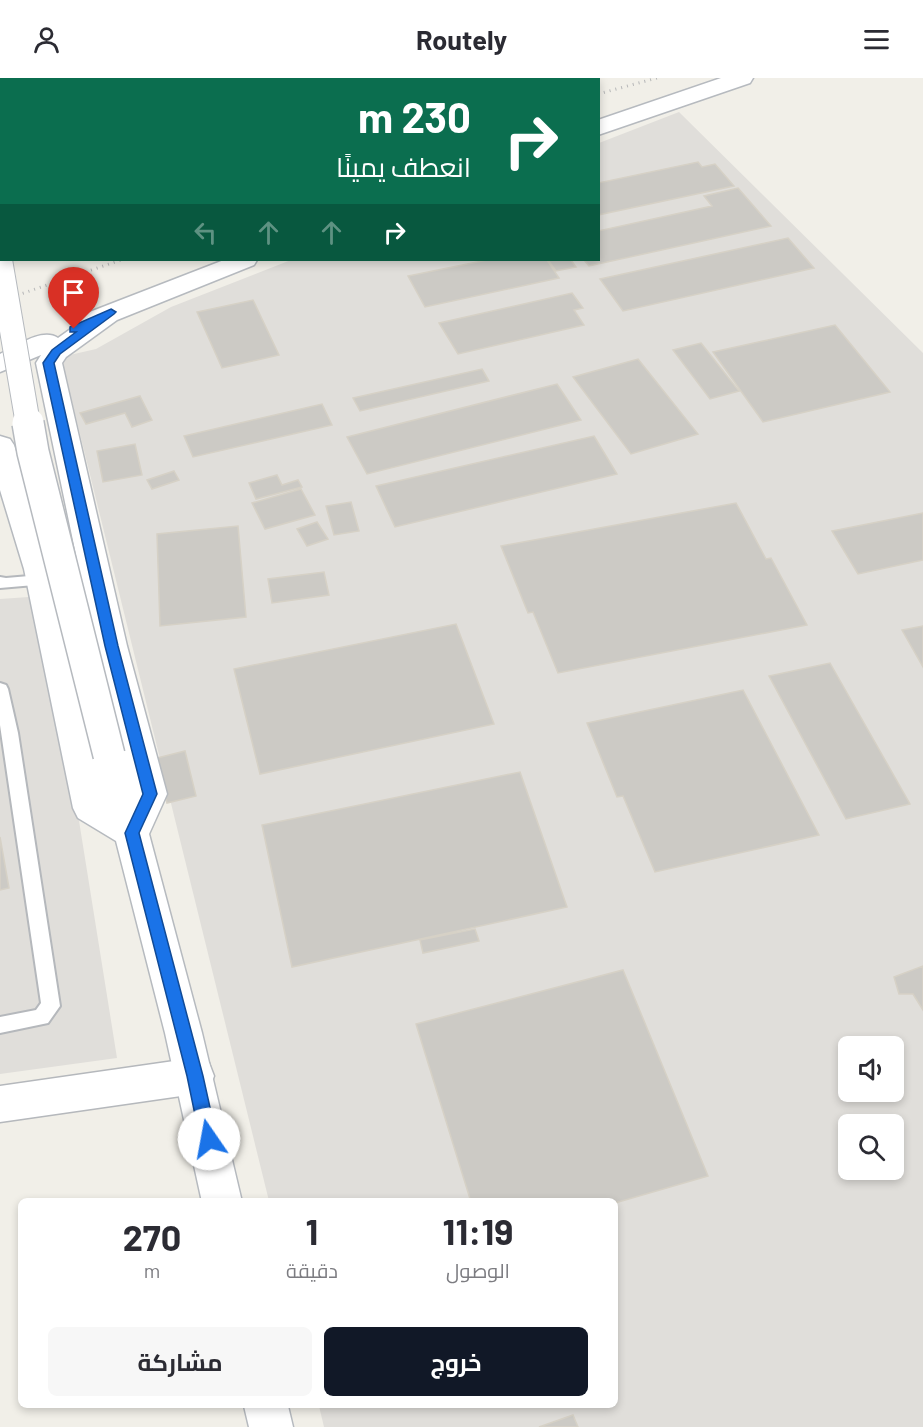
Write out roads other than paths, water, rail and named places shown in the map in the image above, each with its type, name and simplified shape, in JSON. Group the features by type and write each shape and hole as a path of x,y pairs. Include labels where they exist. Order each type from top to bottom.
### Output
{"main road":[{"path":"600,127 742,78"},
{"path":"0,261 33,452 109,755 132,833 195,1076 221,1198"},
{"path":"0,364 111,312 242,261"},
{"path":"111,312 56,352 49,363 111,646 150,794 132,833"},
{"path":"0,445 41,580 90,808 132,833"},
{"path":"0,1104 195,1076"},
{"path":"266,1408 271,1427"}],"lane":[{"path":"0,582 4,584 41,580"},
{"path":"0,689 10,733 51,1006 41,1017 0,1025"}],"railway":[{"path":"600,93 657,78"},
{"path":"0,301 118,261"}]}
